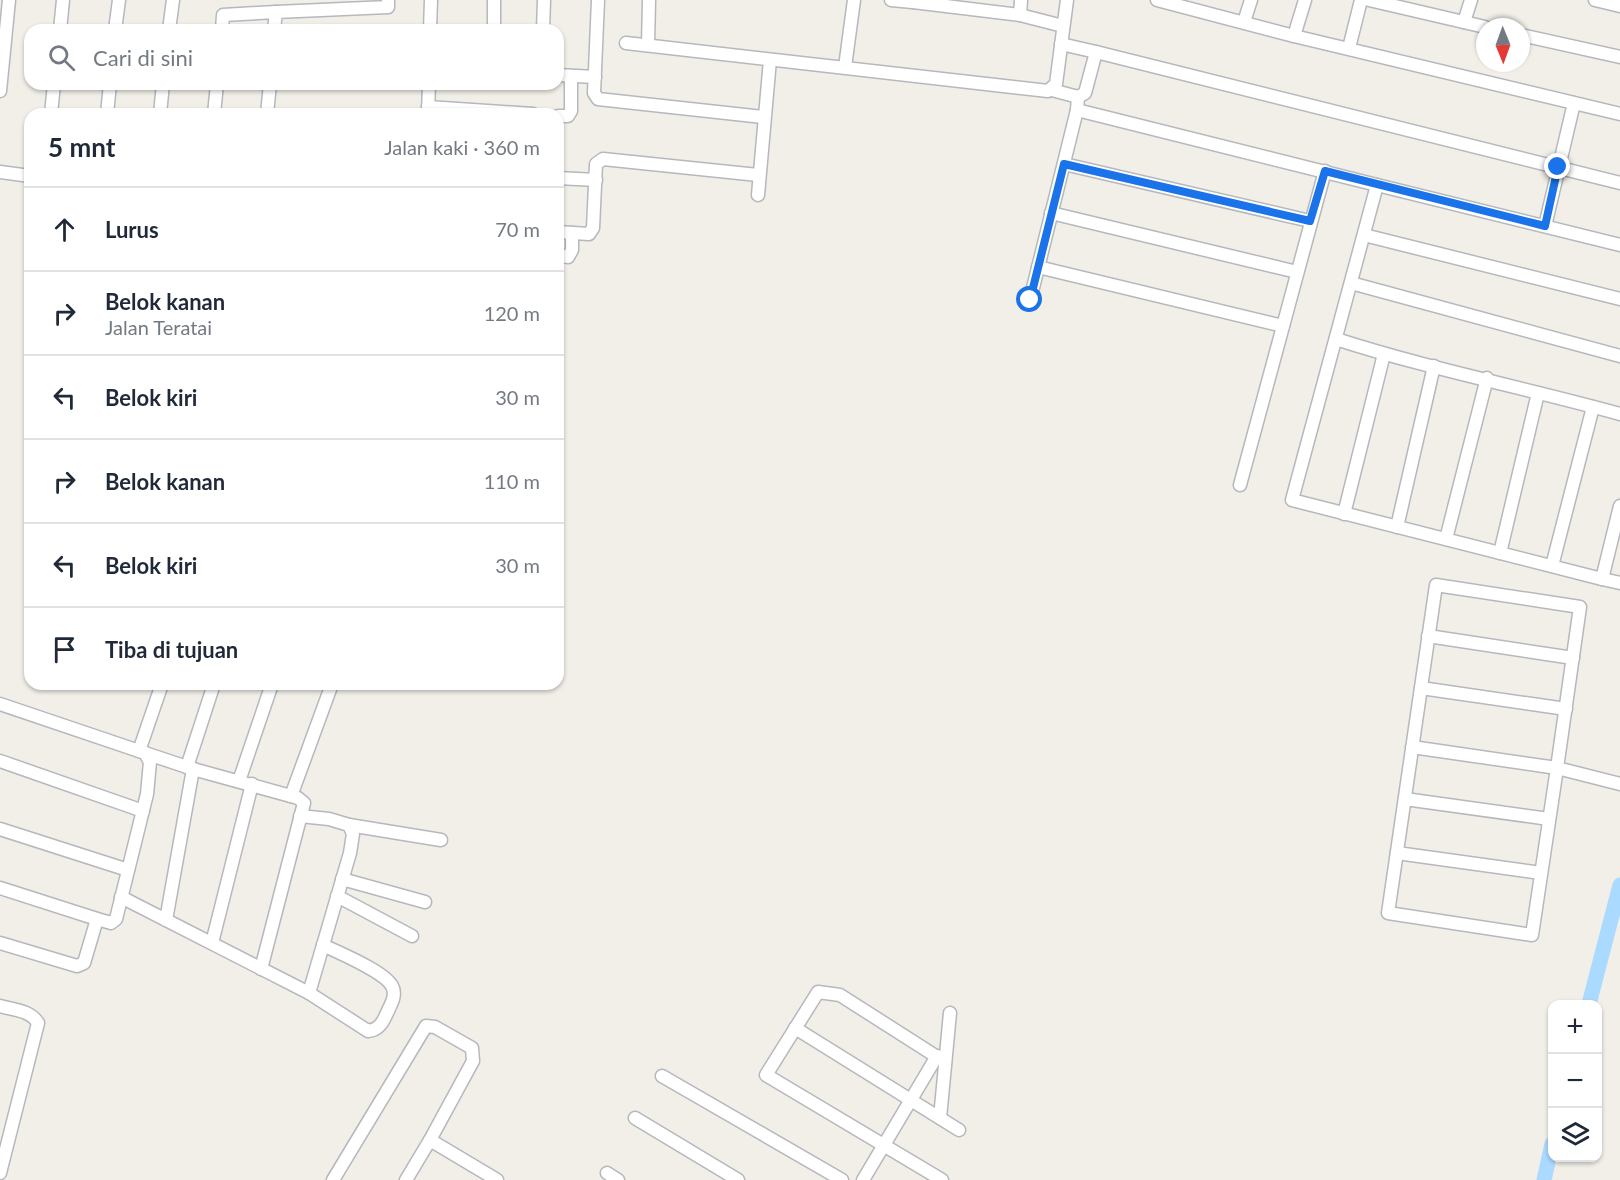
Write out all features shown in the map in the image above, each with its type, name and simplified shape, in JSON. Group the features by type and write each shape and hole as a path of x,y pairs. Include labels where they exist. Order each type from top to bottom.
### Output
{"street":[{"path":"0,91 9,0"},
{"path":"61,24 63,0"},
{"path":"116,24 118,0"},
{"path":"171,24 173,0"},
{"path":"222,24 223,15 388,7 388,0"},
{"path":"430,24 431,0"},
{"path":"494,0 494,24"},
{"path":"543,24 544,0"},
{"path":"598,0 594,77 594,93 598,99 763,117"},
{"path":"648,45 649,0"},
{"path":"845,67 854,0"},
{"path":"891,0 966,5 1063,26"},
{"path":"1020,15 1021,0"},
{"path":"1052,90 1056,84 1067,0"},
{"path":"1157,0 1192,5 1294,36 1620,114"},
{"path":"1244,22 1251,0"},
{"path":"1294,36 1305,0"},
{"path":"1349,48 1361,0"},
{"path":"1369,0 1410,5 1476,25"},
{"path":"1464,22 1470,0"},
{"path":"1594,0 1620,6"},
{"path":"275,24 276,12"},
{"path":"1530,37 1620,57"},
{"path":"626,42 1052,90 1077,104 1325,171 1620,245"},
{"path":"1061,44 1620,183"},
{"path":"1030,300 1077,104 1085,93 1096,52"},
{"path":"758,195 763,117 770,60"},
{"path":"564,75 594,77"},
{"path":"564,116 568,116 571,111 571,76"},
{"path":"52,108 53,90"},
{"path":"108,108 109,90"},
{"path":"161,108 162,90"},
{"path":"215,108 216,90"},
{"path":"268,108 269,90"},
{"path":"428,108 429,90"},
{"path":"1545,226 1574,103"},
{"path":"564,232 589,234 593,228 597,164 603,159 758,175"},
{"path":"1064,164 1310,221"},
{"path":"1240,485 1325,171"},
{"path":"0,172 24,175"},
{"path":"564,178 596,180"},
{"path":"1377,184 1292,500 1620,583"},
{"path":"1052,213 1297,272"},
{"path":"564,256 568,257 572,250 572,233"},
{"path":"1364,235 1620,299"},
{"path":"1038,267 1282,326"},
{"path":"1351,283 1620,356"},
{"path":"1336,339 1384,354 1487,378 1620,414"},
{"path":"1344,514 1384,354"},
{"path":"1396,527 1434,366"},
{"path":"1446,539 1487,378"},
{"path":"1500,553 1538,393"},
{"path":"1552,566 1593,406"},
{"path":"1602,579 1620,506"},
{"path":"1436,585 1580,607 1573,658 1532,935 1388,913 1436,585"},
{"path":"1428,636 1573,658"},
{"path":"1421,688 1566,709"},
{"path":"142,752 160,690"},
{"path":"166,920 190,768 212,690"},
{"path":"239,781 270,690"},
{"path":"291,796 330,690"},
{"path":"0,704 190,768 291,796 304,803 261,969"},
{"path":"1412,747 1557,768 1620,784"},
{"path":"0,888 97,919 111,922 116,919 143,811 150,762 142,752"},
{"path":"0,761 143,811"},
{"path":"212,943 252,784"},
{"path":"1405,799 1550,819"},
{"path":"300,816 329,819 349,825 441,840"},
{"path":"309,993 353,834 349,825"},
{"path":"0,829 128,870"},
{"path":"1397,853 1541,873"},
{"path":"342,879 425,902"},
{"path":"337,896 412,936"},
{"path":"122,897 309,993 368,1031 375,1030 383,1021 394,997 393,987 385,978 323,945"},
{"path":"0,943 77,966 84,963 97,919"},
{"path":"941,1059 840,995 818,992 766,1075 942,1180"},
{"path":"0,1006 34,1016 38,1023 0,1173"},
{"path":"940,1118 941,1059 950,1013"},
{"path":"333,1180 426,1026 435,1027 472,1048 473,1061 406,1180"},
{"path":"795,1028 959,1130"},
{"path":"863,1180 911,1100 941,1059"},
{"path":"662,1076 842,1180"},
{"path":"635,1118 738,1180"},
{"path":"430,1140 497,1180"},
{"path":"607,1173 618,1180"}],"waterway":[{"path":"1590,1000 1620,885"},
{"path":"1544,1180 1548,1162"}],"route":[{"path":"1030,300 1064,164 1310,221 1325,171 1545,226 1558,167"}]}
